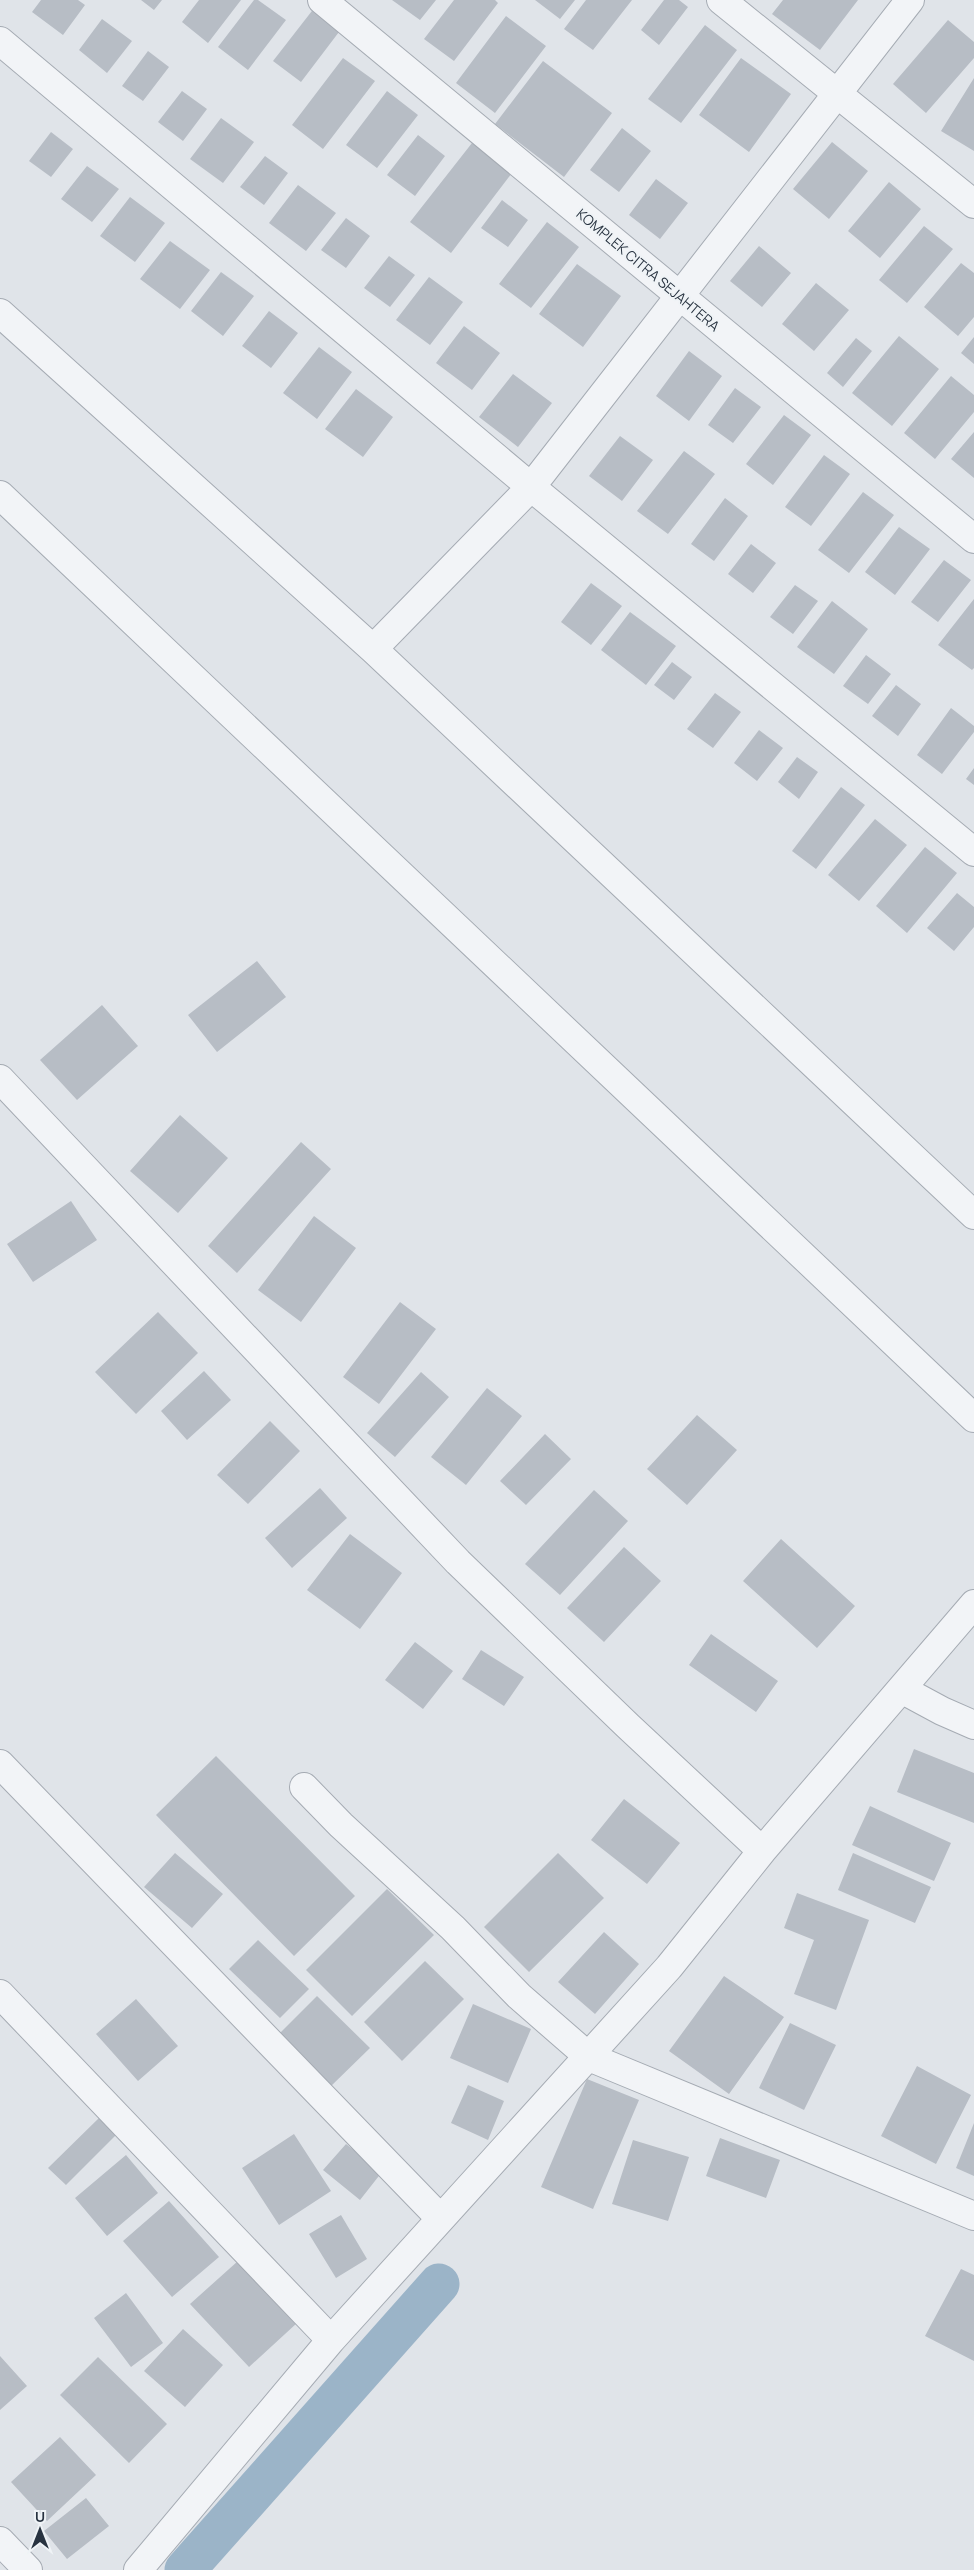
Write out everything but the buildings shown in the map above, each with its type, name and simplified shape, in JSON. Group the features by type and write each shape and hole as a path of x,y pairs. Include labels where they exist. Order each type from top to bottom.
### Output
{"street":[{"name":"KOMPLEK CITRA SEJAHTERA","path":"322,0 974,539"},
{"path":"722,0 974,204"},
{"path":"373,649 531,487 910,0"},
{"path":"0,42 531,487 974,852"},
{"path":"0,313 373,649 974,1215"},
{"path":"0,495 974,1418"},
{"path":"0,1079 458,1562 628,1726 762,1851"},
{"path":"138,2570 331,2340 669,1967 762,1851 903,1690 974,1604"},
{"path":"903,1690 942,1711 974,1725"},
{"path":"0,1764 440,2218"},
{"path":"304,1787 341,1825 453,1928 519,1996 589,2057 974,2216"},
{"path":"0,1994 331,2340"},
{"path":"0,2541 28,2570"}],"waterway":[{"path":"185,2570 439,2284"}]}
